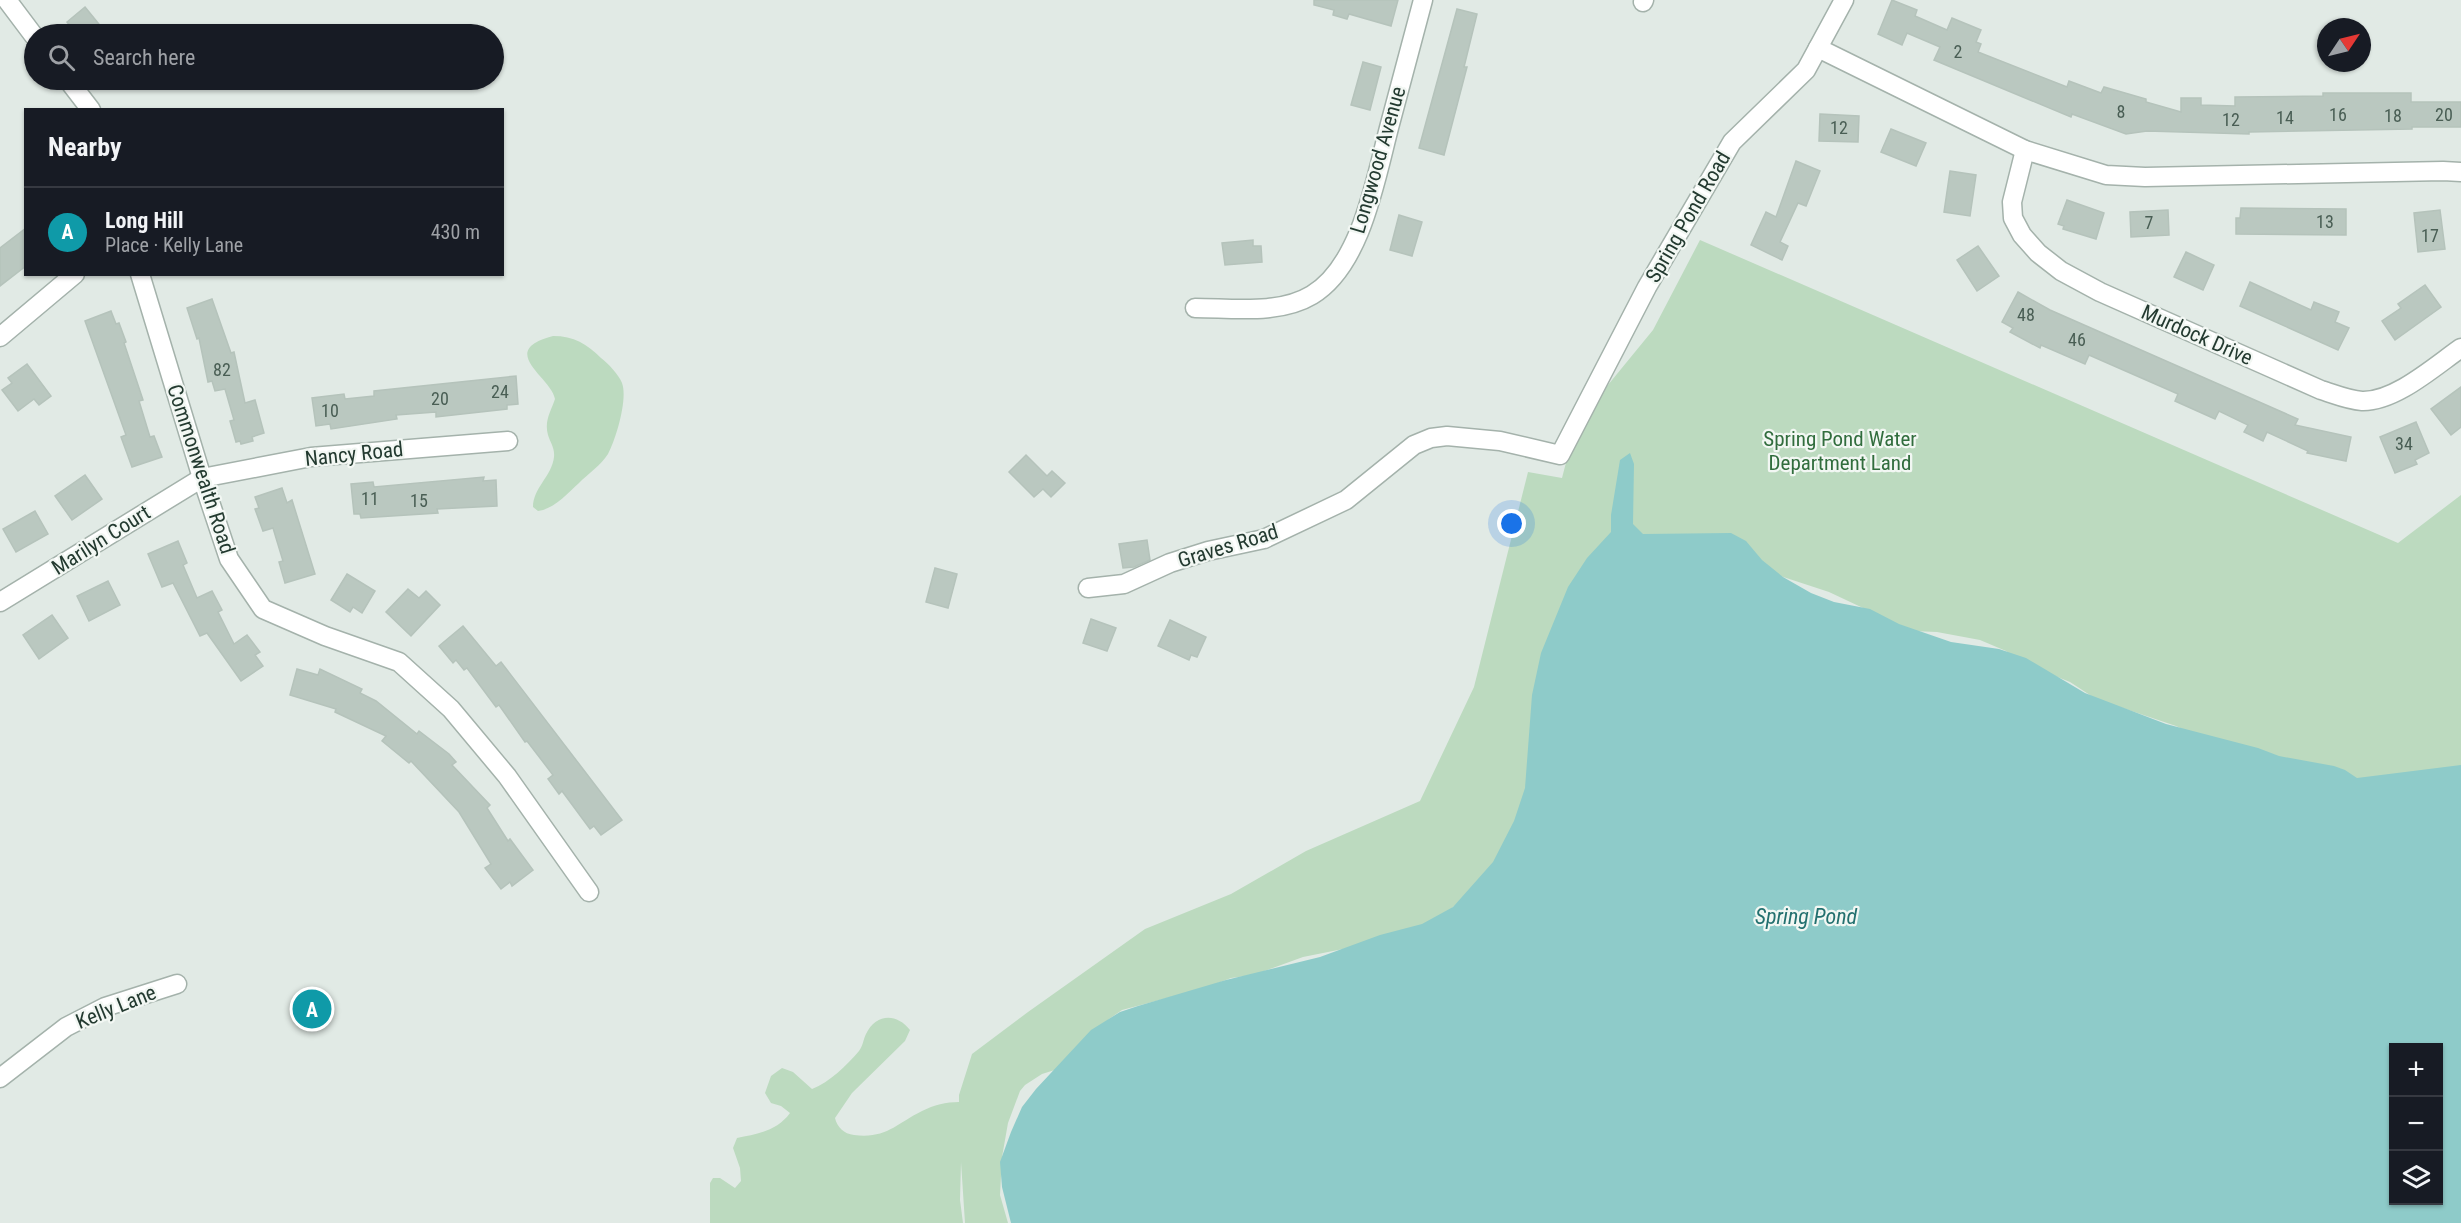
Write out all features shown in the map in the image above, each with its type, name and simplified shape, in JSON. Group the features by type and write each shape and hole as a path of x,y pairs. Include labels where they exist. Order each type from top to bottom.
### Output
{"street":[{"path":"7,0 25,24"},
{"name":"Longwood Avenue","path":"1195,308 1245,308 1287,304 1312,295 1328,282 1355,240 1369,202 1422,0"},
{"name":"Spring Pond Road","path":"1560,455 1647,287 1732,142 1806,70 1844,0"},
{"path":"1818,48 2025,150 2106,176 2461,172"},
{"path":"76,90 89,108"},
{"name":"Murdock Drive","path":"2025,150 2012,202 2013,218 2038,253 2061,271 2100,292 2321,390 2360,401 2388,396 2461,348"},
{"path":"0,337 73,276"},
{"name":"Commonwealth Road","path":"141,276 229,559 263,609 325,636 399,662 451,709 507,776 589,892"},
{"name":"Graves Road","path":"1088,588 1124,584 1170,563 1208,551 1264,539 1346,500 1414,445 1431,438 1447,436 1500,441 1560,455"},
{"name":"Nancy Road","path":"202,478 311,457 508,441"},
{"name":"Marilyn Court","path":"0,602 202,478"},
{"name":"Kelly Lane","path":"0,1078 66,1027 105,1007 177,984"}],"green space":[{"name":"Spring Pond Water Department Land","path":"1700,240 2398,543 2461,495 2461,775 2340,780 2193,734 2096,699 2070,682 2020,662 2006,651 1980,640 1937,632 1912,631 1829,592 1777,575 1535,833 1441,918 1378,942 1303,957 1253,975 1231,978 1205,988 1122,1010 1109,1019 1061,1068 1042,1074 1025,1085 1020,1091 1008,1123 1002,1157 1000,1195 1008,1223 965,1223 961,1162 960,1200 963,1223 710,1223 710,1183 713,1178 720,1178 735,1188 741,1181 740,1168 733,1148 737,1138 773,1128 790,1113 781,1106 771,1103 765,1093 771,1076 782,1068 793,1072 812,1089 819,1086 849,1062 860,1049 866,1034 875,1022 893,1018 905,1024 910,1030 905,1041 852,1093 835,1118 839,1127 850,1134 874,1135 883,1133 931,1107 959,1102 959,1095 972,1054 1145,929 1231,894 1306,851 1420,801 1474,687 1528,472 1562,478 1576,424 1653,330"},
{"path":"553,336 574,339 596,353 621,380 623,399 618,429 605,458 560,500 538,511 533,507 534,500 553,464 554,451 547,425 555,399 531,365 528,357 529,349 537,342"}],"water":[{"name":"Spring Pond","path":"1630,453 1634,464 1633,524 1643,534 1731,533 1746,541 1762,560 1783,577 1811,593 1834,602 1870,609 1899,624 1951,642 1999,649 2026,658 2085,693 2166,724 2258,748 2279,756 2334,766 2357,778 2461,765 2461,1223 1011,1223 1002,1187 1000,1162 1011,1132 1022,1107 1036,1089 1091,1030 1120,1012 1138,1006 1226,980 1320,957 1380,935 1422,924 1453,907 1493,862 1514,821 1525,788 1532,695 1541,653 1568,587 1587,558 1611,532 1611,515 1620,460"}],"building":[{"path":"1314,0 1398,0 1391,26 1349,14 1347,19 1333,15 1334,10 1314,5"},
{"path":"1892,0 1917,10 1915,16 1947,30 1952,18 1981,30 1976,42 1981,44 1978,52 2067,87 2069,81 2101,93 2104,87 2181,112 2181,98 2201,98 2201,105 2235,106 2235,97 2323,96 2323,93 2411,93 2411,102 2461,102 2461,127 2249,132 2249,134 2147,131 2126,134 2072,114 2071,117 1934,60 1940,47 1907,33 1902,45 1878,34"},
{"path":"85,7 99,24 69,24 67,22"},
{"path":"1457,9 1477,14 1464,67 1467,67 1444,155 1419,148"},
{"path":"1363,62 1381,67 1370,110 1351,105"},
{"path":"1820,114 1859,116 1858,142 1819,141"},
{"path":"1891,129 1926,143 1916,166 1881,152"},
{"path":"1796,161 1820,171 1806,206 1798,203 1780,242 1788,246 1782,260 1751,245 1766,212 1776,217"},
{"path":"1950,171 1976,175 1970,216 1944,212"},
{"path":"2067,200 2104,213 2096,239 2063,229 2064,226 2058,224"},
{"path":"2241,208 2346,209 2346,235 2236,234 2236,218 2240,218"},
{"path":"2168,210 2169,235 2131,237 2130,212"},
{"path":"2440,210 2445,249 2418,252 2414,213"},
{"path":"1399,215 1422,222 1412,256 1390,250"},
{"path":"24,230 24,268 0,286 0,248"},
{"path":"1253,240 1253,246 1261,246 1262,262 1225,265 1222,243"},
{"path":"1978,246 1999,276 1977,291 1957,260"},
{"path":"2186,252 2214,265 2203,290 2174,277"},
{"path":"2250,282 2311,310 2314,302 2339,312 2335,322 2349,328 2338,350 2240,306"},
{"path":"2425,285 2441,307 2395,340 2382,321 2401,308 2398,304"},
{"path":"2018,292 2050,310 2298,419 2295,425 2351,437 2346,461 2307,453 2308,451 2267,432 2263,441 2244,432 2248,425 2219,411 2215,419 2175,401 2178,394 2089,355 2085,364 2041,345 2040,348 2010,332 2013,328 2002,322"},
{"path":"212,299 231,353 234,352 245,403 255,400 264,433 252,437 253,441 241,444 240,441 236,442 230,421 234,420 225,389 215,391 212,381 208,382 199,338 197,339 187,308"},
{"path":"111,311 116,324 119,323 126,342 124,343 143,400 139,401 150,437 154,436 162,457 132,467 121,437 126,435 85,321"},
{"path":"27,364 51,396 39,405 34,399 18,411 2,390 12,383 8,378"},
{"path":"516,376 518,404 507,405 507,409 436,417 436,412 396,415 397,419 331,429 330,424 316,426 312,398 344,394 345,399 374,396 374,391"},
{"path":"2461,387 2461,427 2451,435 2431,409"},
{"path":"2416,422 2429,453 2415,460 2417,464 2395,473 2380,437"},
{"path":"1026,455 1047,476 1052,471 1065,483 1051,497 1043,489 1034,497 1009,472"},
{"path":"85,475 102,499 72,520 55,496"},
{"path":"484,477 483,481 496,480 497,506 437,509 438,513 361,518 360,514 354,514 351,484 373,482 374,487"},
{"path":"282,488 287,503 292,500 315,574 285,583 279,562 283,561 273,528 263,531 255,509 259,508 255,497"},
{"path":"35,511 48,534 16,552 3,529"},
{"path":"1147,540 1150,560 1134,567 1123,568 1119,544"},
{"path":"178,541 187,563 183,565 197,598 212,591 222,610 218,612 234,644 247,635 260,652 255,655 263,666 241,681 207,633 200,636 173,583 162,587 148,554"},
{"path":"935,568 957,574 948,608 926,602"},
{"path":"347,574 375,591 362,613 353,607 350,612 331,600"},
{"path":"108,581 120,605 89,621 77,596"},
{"path":"408,589 419,598 426,591 440,605 411,636 386,612"},
{"path":"52,615 68,638 39,659 23,635"},
{"path":"1091,619 1116,628 1107,651 1083,643"},
{"path":"1170,620 1206,637 1197,657 1191,655 1189,660 1158,646"},
{"path":"463,626 496,666 501,662 622,820 601,835 594,826 590,829 562,791 559,794 548,779 553,775 527,741 525,742 499,705 496,707 467,668 464,670 456,660 453,663 439,646"},
{"path":"297,669 318,675 320,669 362,689 360,693 376,701 417,734 419,731 449,754 456,762 452,765 490,805 487,808 508,841 510,839 533,870 512,886 510,882 501,889 485,868 491,864 459,812 411,761 409,763 382,741 386,736 335,712 336,709 290,695"}],"place":[{"name":"Long Hill","path":"312,1009"}]}
